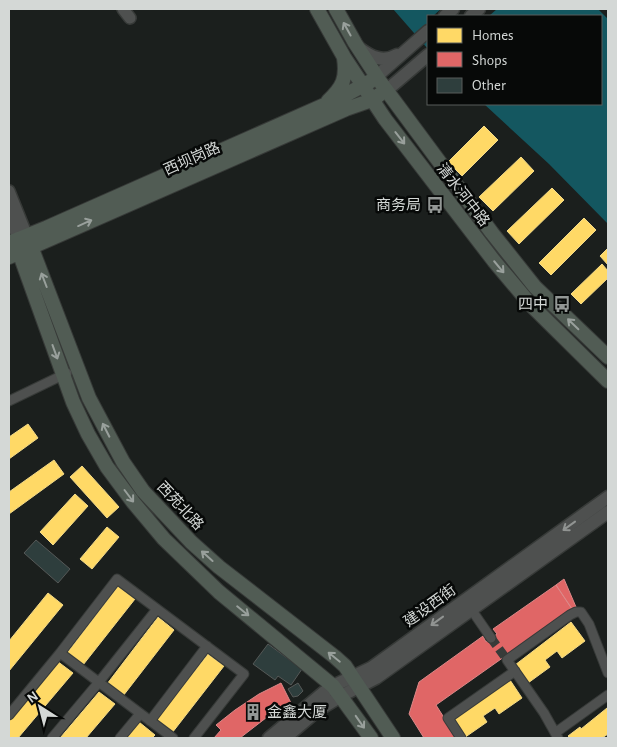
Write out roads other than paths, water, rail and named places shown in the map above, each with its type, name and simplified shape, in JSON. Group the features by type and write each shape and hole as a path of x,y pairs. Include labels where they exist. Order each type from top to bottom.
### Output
{"main road":[{"name":"清水河中路","path":"317,9 344,57 375,88 399,108 492,233 535,287 608,357"},
{"name":"清水河中路","path":"336,9 358,47 375,88 385,119 506,276 531,305 608,381"},
{"path":"375,88 409,48 427,32"},
{"path":"358,47 374,57 383,59 392,58 409,48"},
{"path":"324,105 344,82 346,67 344,57"},
{"path":"375,88 402,78 425,58"},
{"path":"399,108 396,93 402,78"},
{"name":"西坝岗路","path":"19,246 324,105 375,88"},
{"name":"西坝岗路","path":"19,246 346,109 375,88"},
{"path":"346,109 362,108 373,110 385,119"},
{"path":"19,246 73,402 88,434 107,467 164,539 219,592 337,691 371,738"},
{"name":"西苑北路","path":"19,246 78,367 89,398 123,462 143,490 191,542 219,567 345,666 393,738"},
{"name":"建设西街","path":"356,682 371,668 608,497"},
{"name":"建设西街","path":"269,738 323,693 337,691 356,682 376,678 608,512"},
{"name":"建设西街","path":"285,738 337,691"}],"street":[{"path":"9,191 19,246"},
{"path":"9,214 19,246"},
{"path":"9,401 78,367"},
{"path":"9,715 117,579 244,674 194,738"},
{"path":"52,738 157,609"},
{"path":"471,609 491,638"},
{"path":"608,673 588,624 581,612 570,615 506,659 544,713 557,736 608,695"},
{"path":"150,721 207,646"},
{"path":"60,653 173,738"},
{"path":"461,738 448,718 515,672"},
{"path":"120,738 140,714"}],"water":[{"path":"393,9 598,9 608,19 608,224 549,164 485,105 602,105 602,15 427,15 427,48"}],"tunnel":[{"path":"491,638 505,657"}],"place":[{"name":"商务局","path":"435,205"},
{"name":"四中","path":"562,304"},
{"name":"金鑫大厦","path":"253,712"}]}
